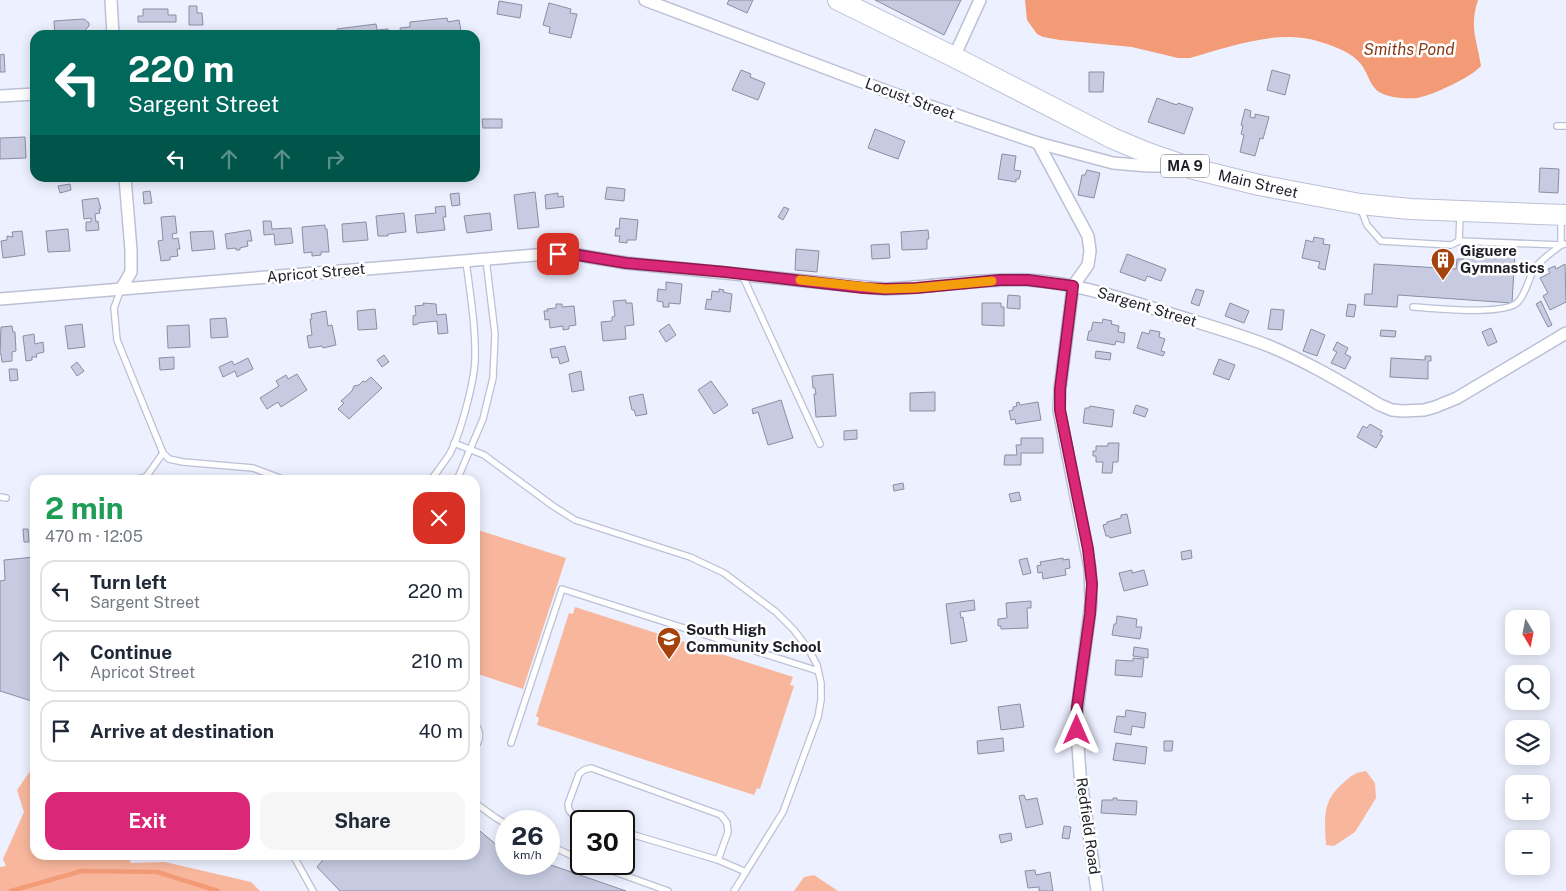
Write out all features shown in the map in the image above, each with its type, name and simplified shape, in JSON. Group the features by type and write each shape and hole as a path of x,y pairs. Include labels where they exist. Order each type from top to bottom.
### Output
{"highway":[{"name":"Main Street","path":"838,0 1112,138 1183,165 1243,182 1360,204 1410,209 1564,215"}],"street":[{"path":"111,0 113,30"},
{"name":"Locust Street","path":"645,0 888,92 1038,143 1113,164 1183,165"},
{"path":"954,57 980,0"},
{"path":"0,96 30,94"},
{"path":"1038,143 1089,240 1090,254 1088,265 1073,286"},
{"path":"121,289 131,272 125,182"},
{"name":"Apricot Street","path":"0,298 548,254 578,255 631,263"},
{"name":"Sargent Street","path":"631,263 885,289 1000,280 1028,280 1073,286 1116,296 1268,346 1308,365 1380,405 1392,410 1403,411 1424,410 1457,398 1566,333"},
{"name":"Redfield Road","path":"1073,286 1060,389 1060,410 1090,568 1091,603 1076,718 1080,774 1097,891"}],"lane":[{"path":"1557,126 1566,126"},
{"path":"1360,204 1367,225 1381,241 1451,245 1459,241 1564,245"},
{"path":"1459,241 1461,210"},
{"path":"1564,215 1564,245"},
{"path":"1413,307 1485,310 1512,307 1524,294 1534,268 1564,245"},
{"path":"459,475 486,407 494,365 495,334 486,259"},
{"path":"435,475 449,455 471,389 475,360 473,321 466,261"},
{"path":"738,274 744,279 820,444"},
{"path":"121,289 114,308 117,340 163,453 170,459 183,462 253,468 272,475"},
{"path":"454,443 471,449 498,465 553,506 585,525 690,557 724,573 776,612 794,630 809,650 817,666 820,683 821,700 818,717 783,812 734,891"},
{"path":"148,475 163,453"},
{"path":"511,743 562,589 818,671"},
{"path":"570,811 568,804 579,774 591,768 721,815 727,823 728,832 718,860"},
{"path":"480,807 495,817"},
{"path":"635,836 718,860 746,872"},
{"path":"295,860 313,891"},
{"path":"623,875 668,891"}],"shaded area":[{"path":"480,531 566,558 523,689 480,675"},
{"path":"575,607 793,677 790,685 794,686 760,789 757,788 754,795 537,725 539,718 536,716 569,613 573,614"},
{"path":"30,771 30,860 130,860 131,863 165,862 251,882 260,891 0,891 0,867 6,866 3,859 24,812 17,790"},
{"path":"1366,771 1375,783 1376,798 1355,832 1334,846 1326,845 1326,812 1330,798 1351,776"},
{"path":"814,875 838,891 794,891 804,877"}],"water":[{"name":"Smiths Pond","path":"1025,0 1478,0 1474,26 1481,66 1460,81 1432,93 1417,98 1398,98 1388,96 1376,90 1359,61 1341,49 1314,40 1299,37 1268,38 1190,58 1178,58 1132,47 1043,37 1037,34 1027,20"}],"building":[{"path":"729,0 753,0 747,13 727,4"},
{"path":"875,0 961,0 944,35"},
{"path":"499,1 522,5 520,18 497,14"},
{"path":"549,3 571,9 570,13 577,14 571,38 549,33 550,27 543,25"},
{"path":"189,6 197,6 197,13 202,13 203,25 189,25"},
{"path":"143,9 168,9 168,15 176,15 176,22 138,22 138,16 143,16"},
{"path":"447,18 448,22 459,20 461,30 400,30 400,28 410,27 410,22"},
{"path":"84,19 89,23 89,26 86,30 55,30 54,21"},
{"path":"376,24 377,30 337,30"},
{"path":"4,54 5,72 0,72 0,55"},
{"path":"741,70 751,74 750,77 765,83 758,100 732,90"},
{"path":"1272,70 1290,75 1285,95 1267,90"},
{"path":"1089,72 1104,72 1103,92 1089,92"},
{"path":"1157,98 1193,108 1184,134 1148,122"},
{"path":"1245,109 1251,111 1250,117 1255,118 1255,114 1269,117 1263,139 1260,138 1255,156 1240,152 1244,135 1241,134 1243,126 1241,125"},
{"path":"482,119 502,119 502,128 483,128"},
{"path":"875,129 905,141 898,159 868,148"},
{"path":"25,137 26,158 0,159 0,138"},
{"path":"1002,154 1016,156 1014,170 1021,171 1016,182 998,179"},
{"path":"1540,168 1559,169 1558,193 1539,192"},
{"path":"1087,170 1100,173 1094,198 1078,195 1082,175 1085,175"},
{"path":"70,184 71,190 60,193 58,186"},
{"path":"607,187 625,189 624,201 605,199"},
{"path":"150,191 152,203 144,204 143,192"},
{"path":"535,192 539,227 518,229 514,195"},
{"path":"459,193 460,205 452,206 450,194"},
{"path":"558,193 558,197 563,196 564,207 546,209 545,195"},
{"path":"98,198 101,209 99,209 100,213 95,214 99,230 86,231 86,222 91,222 91,218 84,219 82,200"},
{"path":"445,206 446,217 443,217 445,230 417,233 415,215 436,213 435,207"},
{"path":"784,207 789,209 783,220 778,217"},
{"path":"404,213 406,232 378,236 376,216"},
{"path":"490,213 492,230 467,233 464,216"},
{"path":"175,216 177,233 172,234 173,239 178,238 180,249 177,249 178,256 170,257 170,260 161,261 158,241 163,240 161,217"},
{"path":"620,218 638,220 636,240 627,240 627,243 619,242 620,236 615,236 616,228 619,229"},
{"path":"263,221 271,221 272,229 291,228 293,243 275,245 274,234 264,235"},
{"path":"366,222 368,240 343,242 342,224"},
{"path":"325,225 329,252 321,252 321,255 312,256 312,252 304,253 302,227"},
{"path":"68,229 70,251 48,252 46,231"},
{"path":"250,230 252,241 247,241 248,246 240,248 240,250 236,250 236,248 227,249 225,234"},
{"path":"928,230 927,249 902,250 901,232"},
{"path":"22,231 25,255 3,258 1,241 7,240 7,236 13,237 12,232"},
{"path":"213,231 215,249 192,251 190,232"},
{"path":"1314,237 1324,239 1323,244 1330,245 1325,270 1318,268 1320,262 1302,258 1306,240 1313,242"},
{"path":"889,244 890,258 872,259 871,245"},
{"path":"796,249 819,251 817,272 795,270"},
{"name":"Giguere Gymnastics","path":"1464,249 1515,253 1512,303 1398,295 1397,307 1364,305 1365,294 1372,294 1374,264 1456,269 1457,259 1464,259"},
{"path":"1127,254 1166,269 1161,281 1147,276 1145,281 1120,272"},
{"path":"1565,264 1566,302 1550,310 1543,296 1548,293 1540,278 1550,273 1548,269 1555,266 1556,269"},
{"path":"666,282 682,284 680,304 669,303 669,307 663,307 663,302 657,301 658,289 666,290"},
{"path":"719,289 732,294 730,312 705,309 707,299 711,300 712,291 719,292"},
{"path":"1196,289 1204,291 1199,306 1191,303"},
{"path":"1008,295 1020,296 1020,309 1007,308"},
{"path":"626,300 626,303 632,303 634,325 625,326 626,339 603,341 601,322 612,321 612,317 615,316 613,301"},
{"path":"1541,301 1552,325 1548,327 1536,304"},
{"path":"423,303 436,304 437,315 446,314 448,333 438,334 437,321 413,325 413,316 416,315 415,306 424,305"},
{"path":"982,303 1001,303 1001,307 1004,307 1004,326 982,325"},
{"path":"1230,303 1249,311 1244,323 1225,316"},
{"path":"556,304 562,304 562,307 574,306 576,325 569,326 569,329 563,330 563,326 550,328 549,319 545,320 544,311 556,308"},
{"path":"1348,304 1356,305 1354,317 1346,316"},
{"path":"375,309 377,329 358,330 357,311"},
{"path":"1271,309 1284,310 1282,330 1268,329"},
{"path":"326,311 328,326 332,325 336,345 323,348 322,346 309,348 307,336 312,335 311,314"},
{"path":"226,318 228,337 211,338 210,319"},
{"path":"1103,319 1112,321 1111,324 1119,326 1118,332 1125,333 1124,343 1116,341 1115,345 1087,340 1093,322 1102,323"},
{"path":"82,324 85,347 68,349 65,326"},
{"path":"669,324 676,335 666,342 659,331"},
{"path":"189,325 190,347 168,348 167,326"},
{"path":"12,326 13,332 15,332 16,351 12,352 12,361 2,362 0,354 1,327"},
{"path":"1491,328 1497,342 1488,346 1482,332"},
{"path":"1311,329 1325,335 1317,356 1303,351"},
{"path":"1150,330 1160,332 1159,337 1165,339 1161,351 1165,352 1163,356 1137,348 1142,332 1149,334"},
{"path":"1381,330 1396,331 1395,337 1380,336"},
{"path":"34,334 35,344 43,342 44,352 36,354 37,357 32,357 32,360 26,361 23,336"},
{"path":"1337,342 1348,348 1345,354 1351,357 1345,369 1331,363 1337,352 1333,350"},
{"path":"565,346 569,361 560,364 558,357 552,358 550,349"},
{"path":"1096,351 1111,353 1110,360 1095,358"},
{"path":"384,355 389,362 382,367 377,360"},
{"path":"1425,356 1431,356 1431,361 1428,361 1428,379 1390,377 1391,358 1425,360"},
{"path":"174,357 174,369 160,370 159,358"},
{"path":"248,358 253,369 237,377 235,371 223,377 219,367 232,361 234,365"},
{"path":"1219,359 1235,365 1229,380 1213,374"},
{"path":"77,362 84,371 77,376 71,367"},
{"path":"9,369 17,369 18,380 10,381"},
{"path":"581,371 584,390 572,392 569,374"},
{"path":"297,374 307,390 281,407 278,402 267,409 260,398 279,386 276,381 286,375 288,379"},
{"path":"833,374 836,416 816,417 814,394 816,394 815,388 813,388 812,376"},
{"path":"371,377 382,388 349,419 338,409 344,403 341,401 352,391 354,386 359,385 363,381 365,382"},
{"path":"711,381 728,405 714,414 698,390"},
{"path":"935,392 935,411 910,411 910,393"},
{"path":"643,394 647,414 636,416 634,410 632,410 629,397"},
{"path":"781,400 793,438 768,445 758,412 753,414 752,409"},
{"path":"1019,402 1020,405 1038,402 1041,420 1016,424 1015,419 1011,420 1009,411 1013,410 1013,407 1017,406 1016,403"},
{"path":"1136,405 1148,409 1145,417 1133,413"},
{"path":"1090,406 1114,410 1112,427 1083,423 1085,408"},
{"path":"1370,424 1382,431 1380,435 1383,436 1376,448 1357,437 1363,426 1367,428"},
{"path":"857,430 857,439 844,440 844,431"},
{"path":"1021,438 1043,438 1043,453 1021,453 1021,465 1004,465 1005,455 1017,455 1016,445 1021,445"},
{"path":"1108,443 1119,443 1118,462 1113,462 1112,473 1102,473 1103,462 1096,462 1096,456 1093,456 1093,451 1096,451 1096,446 1108,446"},
{"path":"903,483 904,489 894,491 893,485"},
{"path":"1019,492 1021,500 1011,502 1009,494"},
{"path":"1127,514 1131,533 1110,538 1106,536 1103,525 1121,518 1121,515"},
{"path":"23,529 28,529 29,542 24,542"},
{"path":"1191,550 1192,558 1182,560 1181,552"},
{"path":"30,557 30,700 0,691 0,581 5,580 4,560"},
{"path":"1027,558 1031,573 1023,575 1019,560"},
{"path":"1063,558 1063,560 1069,559 1070,568 1065,569 1066,575 1043,579 1042,572 1038,573 1037,566 1041,565 1040,562"},
{"path":"1132,570 1132,573 1144,570 1148,585 1124,591 1119,573"},
{"path":"974,600 975,610 960,612 961,618 963,617 967,641 951,644 946,604"},
{"path":"1031,601 1031,608 1027,608 1028,628 1001,629 1001,626 998,626 998,619 1007,618 1006,603"},
{"path":"1117,616 1137,619 1136,627 1142,627 1140,639 1112,635"},
{"path":"1134,647 1148,649 1148,658 1133,656"},
{"path":"1133,658 1144,659 1142,677 1115,675 1116,660 1133,661"},
{"path":"1020,704 1024,727 1001,730 998,707"},
{"path":"1126,710 1146,713 1144,728 1132,726 1131,735 1114,732 1117,716 1125,717"},
{"path":"1003,738 1004,751 978,754 977,741"},
{"path":"1164,741 1173,741 1172,751 1164,751"},
{"path":"1116,743 1147,747 1145,764 1113,760"},
{"path":"1024,795 1026,800 1037,798 1043,824 1026,828 1019,796"},
{"path":"1113,798 1137,801 1136,815 1101,813 1102,800 1113,800"},
{"path":"1064,826 1071,827 1069,839 1062,838"},
{"path":"480,831 495,844 495,875 560,875 560,868 570,872 570,875 580,875 626,891 340,891 317,867 323,860 480,860"},
{"path":"1011,833 1012,840 1001,843 999,835"},
{"path":"1035,870 1036,875 1050,872 1053,891 1039,891 1039,887 1028,888 1025,871"}],"waterway":[{"path":"11,891 82,871 157,872 218,891"}],"slow traffic":[{"path":"800,280 885,289 992,281"}],"place":[{"name":"Giguere Gymnastics","path":"1443,281"},
{"name":"South High Community School","path":"669,660"}],"route":[{"path":"558,254 590,256 626,263 806,280 864,288 916,288 1000,280 1028,280 1073,286 1060,389 1060,410 1088,549 1092,584 1090,614 1077,707 1077,730"}]}
